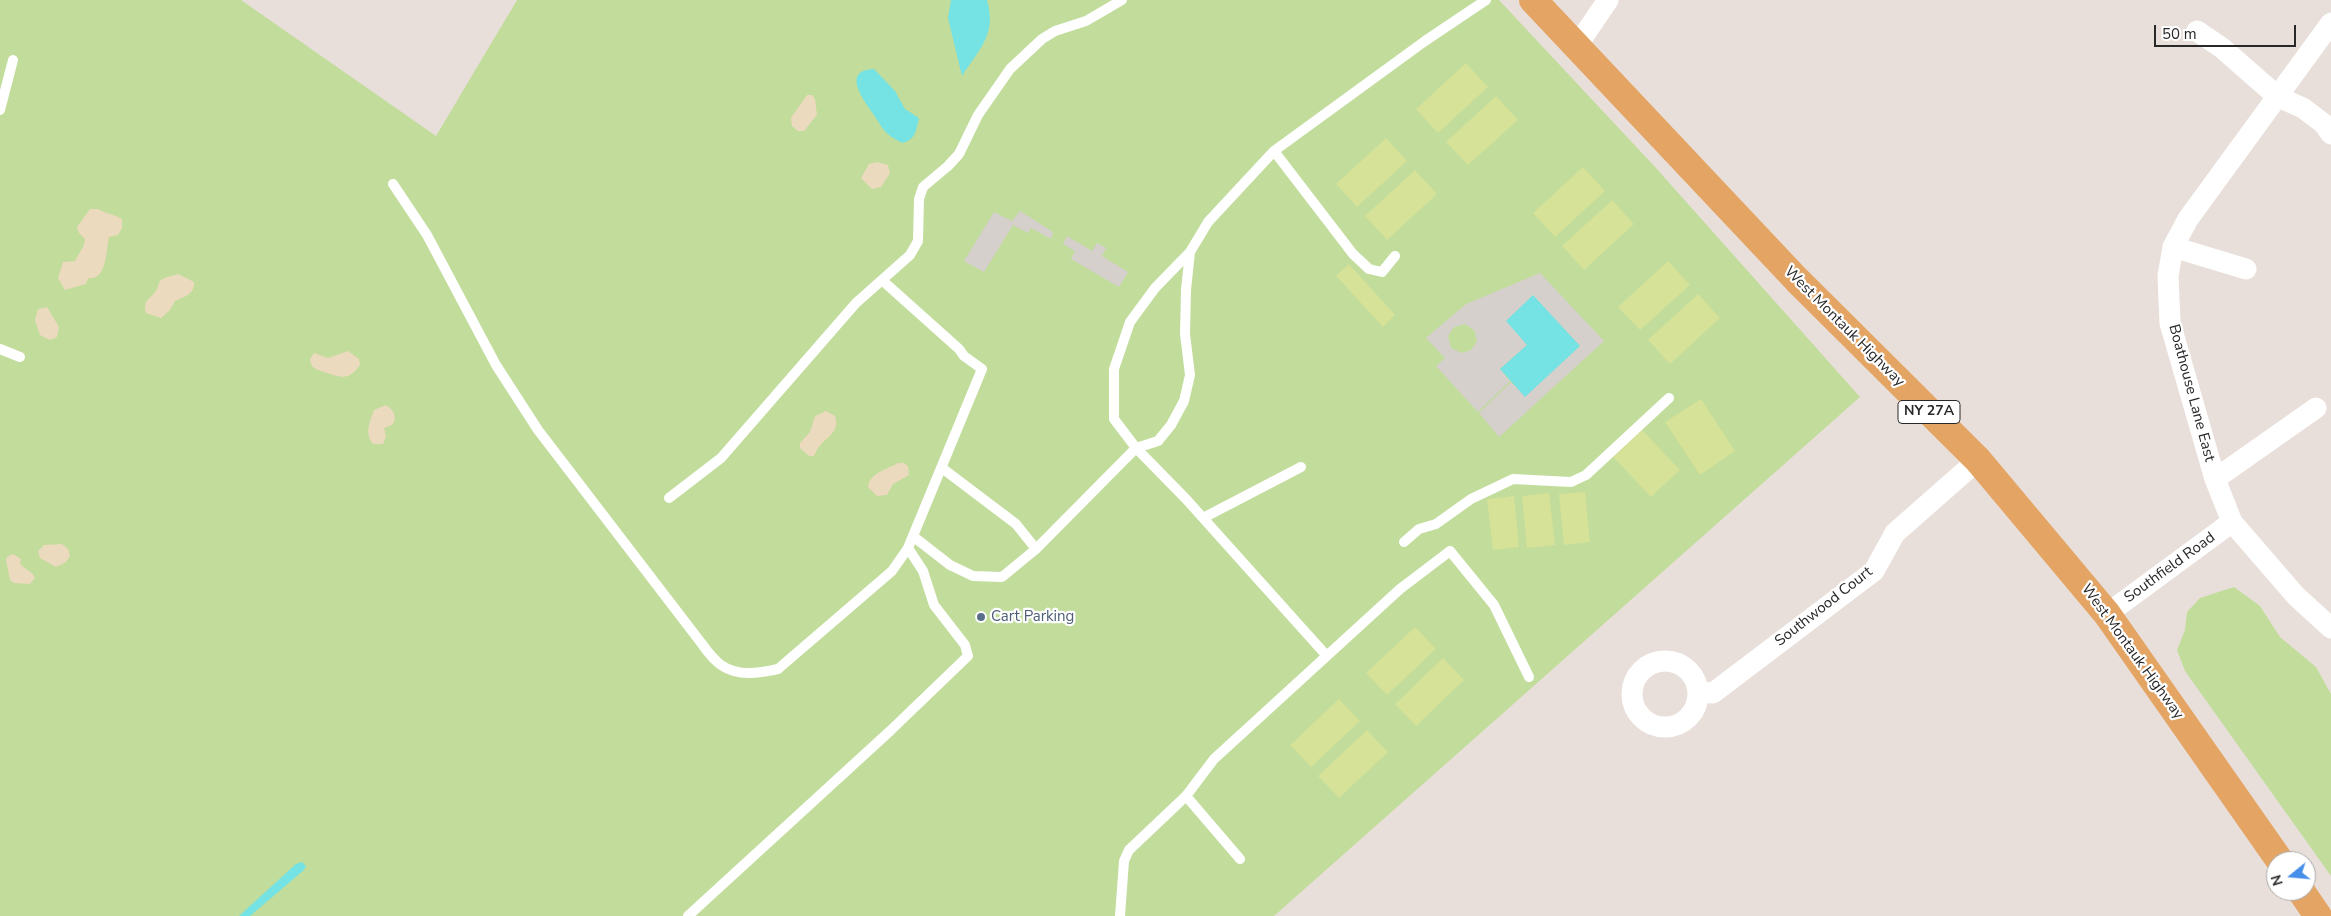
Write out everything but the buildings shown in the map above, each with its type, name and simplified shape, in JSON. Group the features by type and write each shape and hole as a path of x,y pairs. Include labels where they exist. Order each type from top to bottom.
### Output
{"main road":[{"name":"West Montauk Highway","path":"1533,0 1797,280 1978,460 2107,614 2273,851"},
{"path":"2308,901 2318,916"}],"street":[{"path":"1576,47 1608,0"},
{"name":"Boathouse Lane East","path":"2331,22 2188,219 2174,247 2168,276 2170,323 2215,479 2232,522 2296,596 2331,628"},
{"path":"2197,31 2222,48 2278,96 2303,108 2324,124 2331,134"},
{"path":"2174,247 2246,269"},
{"name":"Boathouse Lane East","path":"2215,479 2316,408"},
{"name":"Southwood Court","path":"1699,692 1713,693 1874,571 1895,533 1978,460"},
{"name":"Southfield Road","path":"2107,614 2232,522"}],"lane":[{"path":"669,498 721,458 856,303 910,255 918,241 919,199 923,187 959,154 978,116 1010,69 1042,39 1056,31 1086,20 1122,0"},
{"path":"1326,656 1203,518 1136,448 1114,419 1114,368 1130,322 1155,288 1190,252 1208,222 1274,151 1425,41 1486,0"},
{"path":"0,110 13,60"},
{"path":"1274,151 1353,254 1369,269 1382,272 1395,256"},
{"path":"393,184 427,235 496,365 538,430 651,581 720,665 740,672 758,674 778,669 892,571 914,537 982,369 964,356 959,349 883,280"},
{"path":"914,537 950,565 973,576 1002,577 1036,549 1136,448 1158,442 1184,401 1190,375 1185,334 1186,290 1190,252"},
{"path":"0,348 20,357"},
{"path":"1404,542 1419,529 1436,524 1471,499 1513,479 1570,482 1586,475 1669,398"},
{"path":"1203,518 1301,467"},
{"path":"942,468 1016,524 1036,549"},
{"path":"688,916 890,731 968,656 965,645 934,605 923,571 908,548"},
{"path":"1120,916 1124,861 1129,850 1186,796 1214,759 1400,589 1450,551 1494,605 1529,677"},
{"path":"1186,796 1240,859"}],"green space":[{"path":"0,0 241,0 436,136 517,0 1499,0 1656,168 1860,397 1274,916 0,916"},
{"path":"1466,63 1488,87 1438,133 1416,109"},
{"path":"1496,96 1518,120 1468,165 1446,142"},
{"path":"1386,138 1407,161 1357,207 1336,184"},
{"path":"1583,167 1605,191 1555,237 1533,213"},
{"path":"1415,170 1437,194 1387,240 1365,216"},
{"path":"1612,200 1634,224 1584,270 1562,246"},
{"path":"1668,261 1690,285 1640,330 1618,307"},
{"path":"1349,264 1395,315 1383,327 1336,276"},
{"path":"1698,294 1720,318 1670,364 1648,340"},
{"path":"1701,399 1735,451 1700,475 1665,422"},
{"path":"1642,430 1680,470 1651,497 1613,457"},
{"path":"1585,492 1590,542 1564,545 1559,494"},
{"path":"1549,493 1555,545 1527,548 1522,496"},
{"path":"1514,496 1519,547 1493,550 1487,499"},
{"path":"2234,587 2260,606 2280,637 2316,667 2331,694 2331,876 2316,855 2316,851 2313,851 2185,671 2177,650 2185,630 2187,612 2200,598"},
{"path":"1415,627 1436,649 1387,695 1366,673"},
{"path":"1443,658 1464,680 1416,726 1395,704"},
{"path":"1339,699 1360,721 1311,767 1290,745"},
{"path":"1367,730 1388,752 1339,798 1318,776"}],"sand":[{"path":"807,95 812,95 815,99 817,115 804,131 798,131 792,126 791,118"},
{"path":"877,162 888,165 890,173 881,187 872,189 861,178 869,164"},
{"path":"90,209 98,209 122,219 122,228 118,235 109,237 104,264 99,275 94,278 88,278 86,284 65,290 58,278 63,262 75,261 84,245 85,239 79,233 77,227"},
{"path":"178,274 194,282 191,292 175,301 170,310 161,318 146,313 146,302 157,289 160,281 166,277"},
{"path":"47,307 59,327 57,337 50,340 40,335 35,320 38,309"},
{"path":"348,351 359,359 360,365 348,376 343,377 314,368 310,359 314,353 328,358"},
{"path":"386,405 393,412 395,420 392,425 384,428 386,436 383,444 373,444 368,432 374,410"},
{"path":"826,411 835,416 836,426 834,431 818,448 814,456 809,456 800,448 800,443 810,432 815,416"},
{"path":"898,463 904,463 908,466 909,475 893,484 887,495 877,496 868,487 869,482 875,475"},
{"path":"62,544 68,549 70,556 66,562 56,567 40,558 38,551 44,545"},
{"path":"13,554 21,559 20,563 34,575 35,578 30,584 14,583 10,580 6,560 7,557"}],"shaded area":[{"path":"1020,211 1053,232 1051,239 1031,228 1028,233 1013,225 984,272 964,261 994,212 1012,221"},
{"path":"1067,236 1092,251 1097,243 1106,248 1102,256 1128,272 1119,287 1071,259 1075,251 1063,244"},
{"path":"1540,273 1604,341 1499,437 1479,413 1511,382 1525,396 1580,346 1533,296 1527,345 1500,369 1510,381 1478,412 1436,366 1445,358 1426,338 1466,304","holes":["1465,324 1475,331 1477,341 1471,350 1462,353 1451,348 1448,336 1454,327"]}],"water":[{"path":"951,0 987,0 989,12 990,23 985,41 962,76 948,18"},
{"path":"874,69 895,91 905,109 919,118 915,134 907,142 902,143 886,132 860,93 857,86 859,74"},
{"path":"1533,295 1580,346 1525,397 1500,369 1527,345 1506,321"},
{"path":"302,862 306,866 304,870 250,916 239,916 296,864"}],"place":[{"name":"Cart Parking","path":"981,617"}]}
